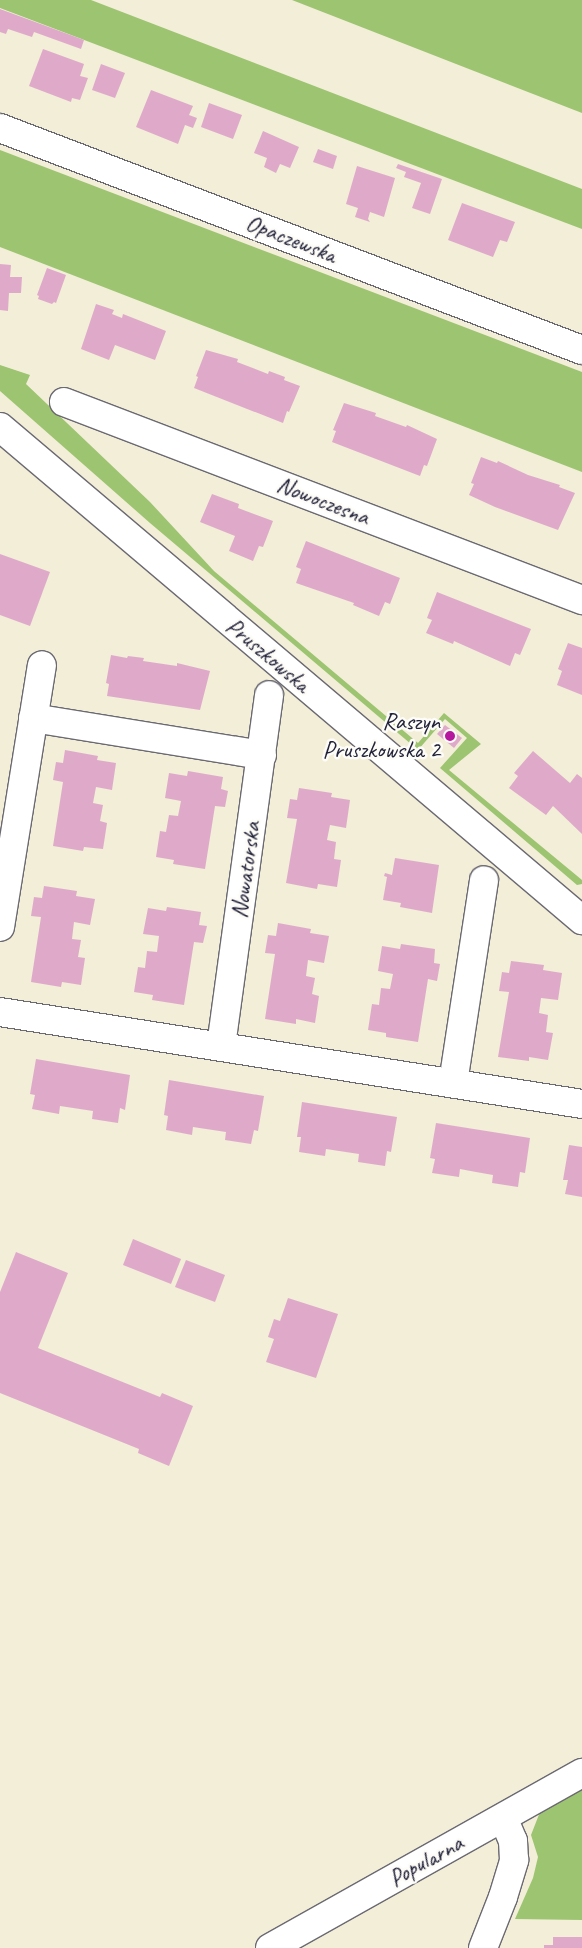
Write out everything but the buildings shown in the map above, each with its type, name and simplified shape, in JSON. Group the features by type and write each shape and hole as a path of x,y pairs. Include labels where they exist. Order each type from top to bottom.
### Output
{"street":[{"name":"Opaczewska","path":"0,128 582,350"},
{"name":"Nowoczesna","path":"64,402 582,600"},
{"name":"Pruszkowska","path":"0,427 579,912"},
{"path":"0,927 42,665"},
{"name":"Nowatorska","path":"221,1046 269,695"},
{"path":"33,718 262,755"},
{"path":"453,1083 484,880"},
{"path":"0,1012 582,1104"},
{"name":"Popularna","path":"270,1948 582,1773"},
{"path":"483,1948 503,1897 514,1860 513,1840 503,1818"}],"green space":[{"path":"0,0 91,0 582,189 582,229 0,8"},
{"path":"292,0 582,0 582,113"},
{"path":"0,150 582,372 582,472 0,247"},
{"path":"0,365 30,375 26,384 150,502 214,571 418,743 444,713 481,744 449,770 582,880 582,884 577,885 440,768 467,738 445,719 418,750 150,523 0,391"},
{"path":"582,1789 582,1920 515,1919 533,1878 538,1857 531,1835 540,1812"}],"place":[{"name":"Raszyn Pruszkowska 2","path":"450,736"}]}
